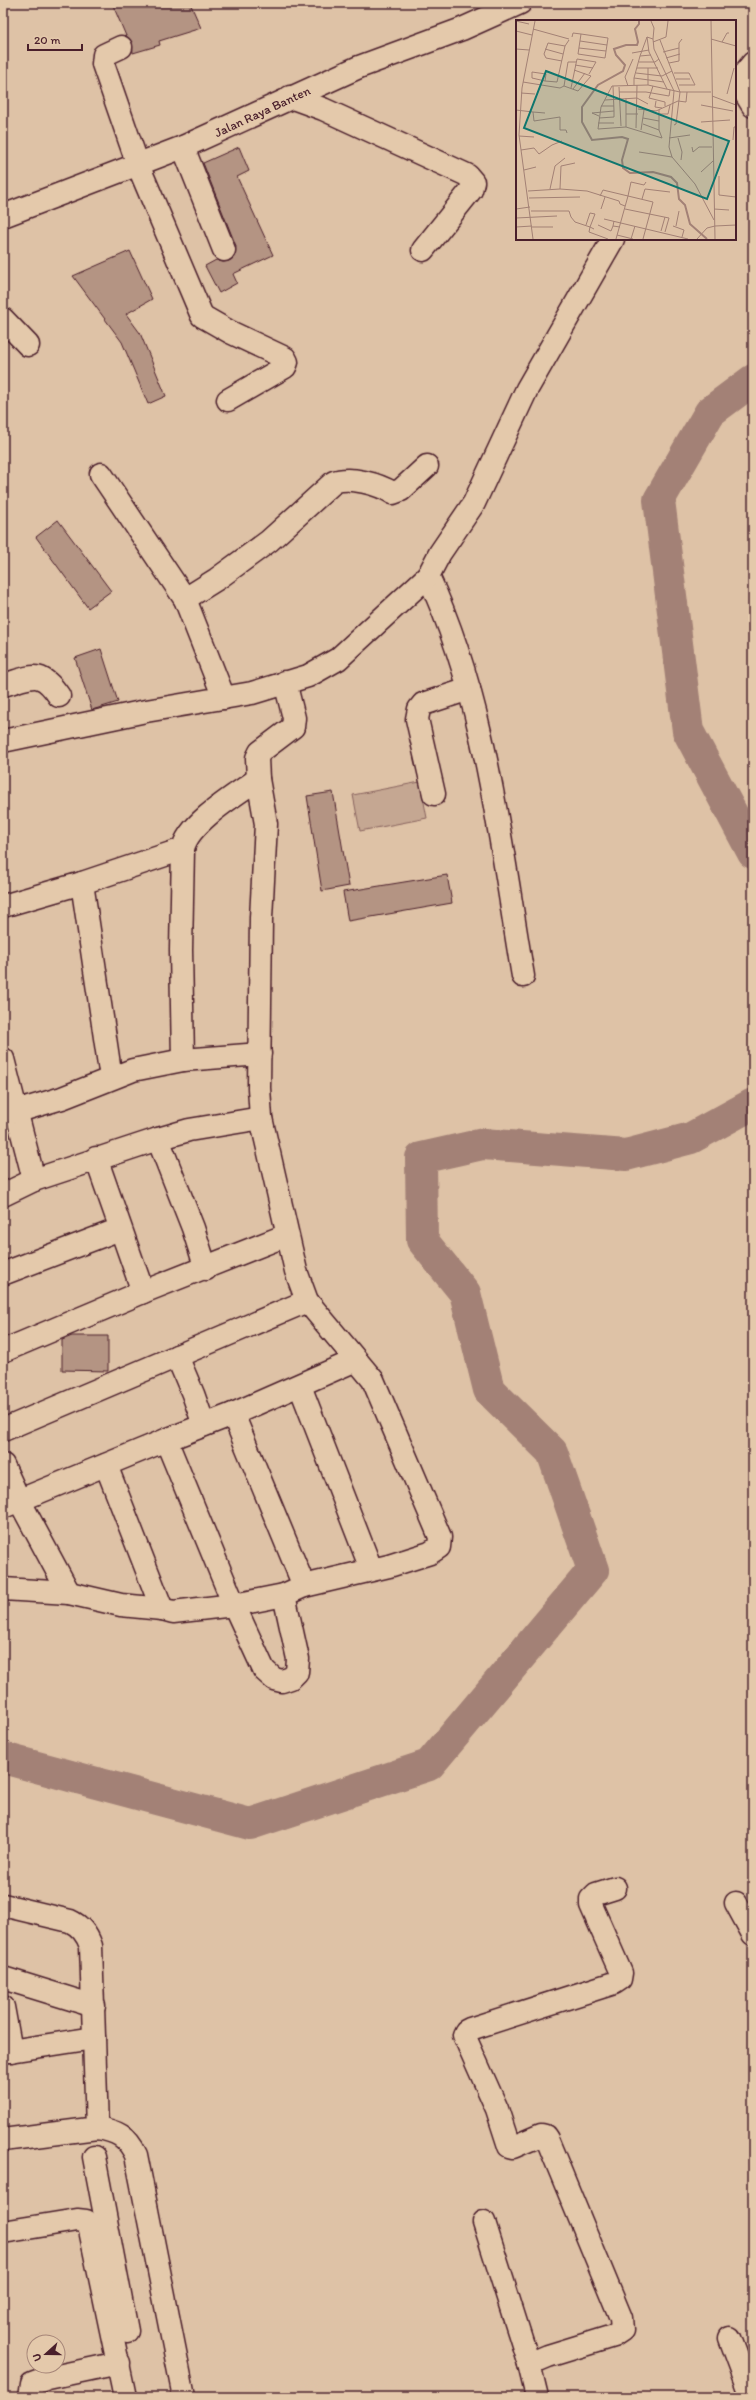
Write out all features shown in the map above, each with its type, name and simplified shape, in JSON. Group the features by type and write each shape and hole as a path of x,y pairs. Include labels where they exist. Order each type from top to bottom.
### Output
{"street":[{"name":"Jalan Raya Banten","path":"3,216 107,175 183,148 290,97 359,67 462,29 520,3"},
{"path":"121,47 104,55 103,64 138,165 202,316 230,332 285,358 287,362 285,367 228,400"},
{"path":"753,63 736,84 753,106"},
{"path":"290,97 323,109 467,175 473,182 471,190 424,250"},
{"path":"183,148 224,250"},
{"path":"3,742 146,711 252,693 308,676 338,659 428,576 440,553 474,503 527,389 612,240"},
{"path":"3,319 28,345"},
{"path":"185,599 217,579 269,541 334,482 342,479 385,488 393,493 401,490 427,466"},
{"path":"101,474 185,599 224,698"},
{"path":"428,576 442,606 469,688 485,756 523,976"},
{"path":"3,685 34,676 43,678 51,685 59,696"},
{"path":"3,1589 69,1593 121,1605 162,1609 173,1612 234,1605 284,1595 304,1586 389,1566 430,1553 439,1547 440,1537 373,1380 307,1301 296,1271 261,1118 261,918 266,824 258,779 257,758 260,752 293,726 294,718 285,682"},
{"path":"434,794 417,720 418,709 423,704 469,688"},
{"path":"183,1060 181,950 184,840 230,799 258,779"},
{"path":"3,906 82,883 183,849"},
{"path":"82,883 111,1078"},
{"path":"15,1112 62,1098 133,1070 183,1060 260,1054"},
{"path":"3,1059 15,1112 34,1180"},
{"path":"3,1195 34,1180 96,1158 188,1130 261,1118"},
{"path":"158,1139 193,1228 206,1269"},
{"path":"96,1158 143,1292"},
{"path":"5,1272 120,1228"},
{"path":"3,1351 143,1292 206,1269 287,1235"},
{"path":"3,1430 307,1301"},
{"path":"177,1356 204,1425"},
{"path":"11,1503 233,1414 300,1386 356,1360"},
{"path":"300,1386 368,1561 368,1570"},
{"path":"233,1414 304,1586"},
{"path":"166,1440 234,1605 264,1670 274,1679 282,1680 290,1678 297,1672 298,1659 284,1595"},
{"path":"3,1465 11,1503 69,1593"},
{"path":"106,1465 162,1609"},
{"path":"529,2364 548,2356 613,2336 622,2330 621,2318 547,2139 545,2136 541,2135 513,2147 509,2146 497,2109 464,2035 466,2031 470,2029 614,1983 620,1978 621,1973 591,1904 591,1899 596,1894 615,1888"},
{"path":"736,1903 753,1934"},
{"path":"3,1905 70,1921 84,1931 91,1946 97,2128"},
{"path":"3,1978 94,2006"},
{"path":"3,2007 7,2051 94,2038"},
{"path":"3,2140 97,2128 108,2130 128,2140 136,2155 184,2397"},
{"path":"94,2157 139,2397"},
{"path":"3,2232 77,2220 86,2221 90,2230 125,2397"},
{"path":"484,2222 529,2364 537,2397"},
{"path":"730,2338 752,2397"},
{"path":"30,2397 32,2384 48,2378 119,2363"}],"shaded area":[{"path":"420,782 427,818 360,831 353,795"}],"building":[{"path":"112,3 190,3 201,28 159,41 160,45 133,53 132,42 126,36"},
{"path":"239,147 249,171 237,177 273,255 233,274 237,283 219,293 205,266 216,260 223,262 229,261 234,257 236,246 203,163"},
{"path":"130,251 152,299 126,314 140,333 166,396 148,404 122,342 73,276"},
{"path":"58,520 111,591 88,608 36,537"},
{"path":"101,649 118,702 92,710 75,658"},
{"path":"333,792 349,886 322,891 307,796"},
{"path":"447,875 452,903 348,921 343,892"},
{"path":"72,1336 108,1336 108,1371 62,1370 62,1340"}],"waterway":[{"path":"753,380 710,412 659,500 688,731 753,853"},
{"path":"3,1758 250,1824 429,1765 593,1570 552,1452 489,1390 465,1293 422,1240 421,1158 483,1144 626,1155 691,1138 753,1104"}]}
